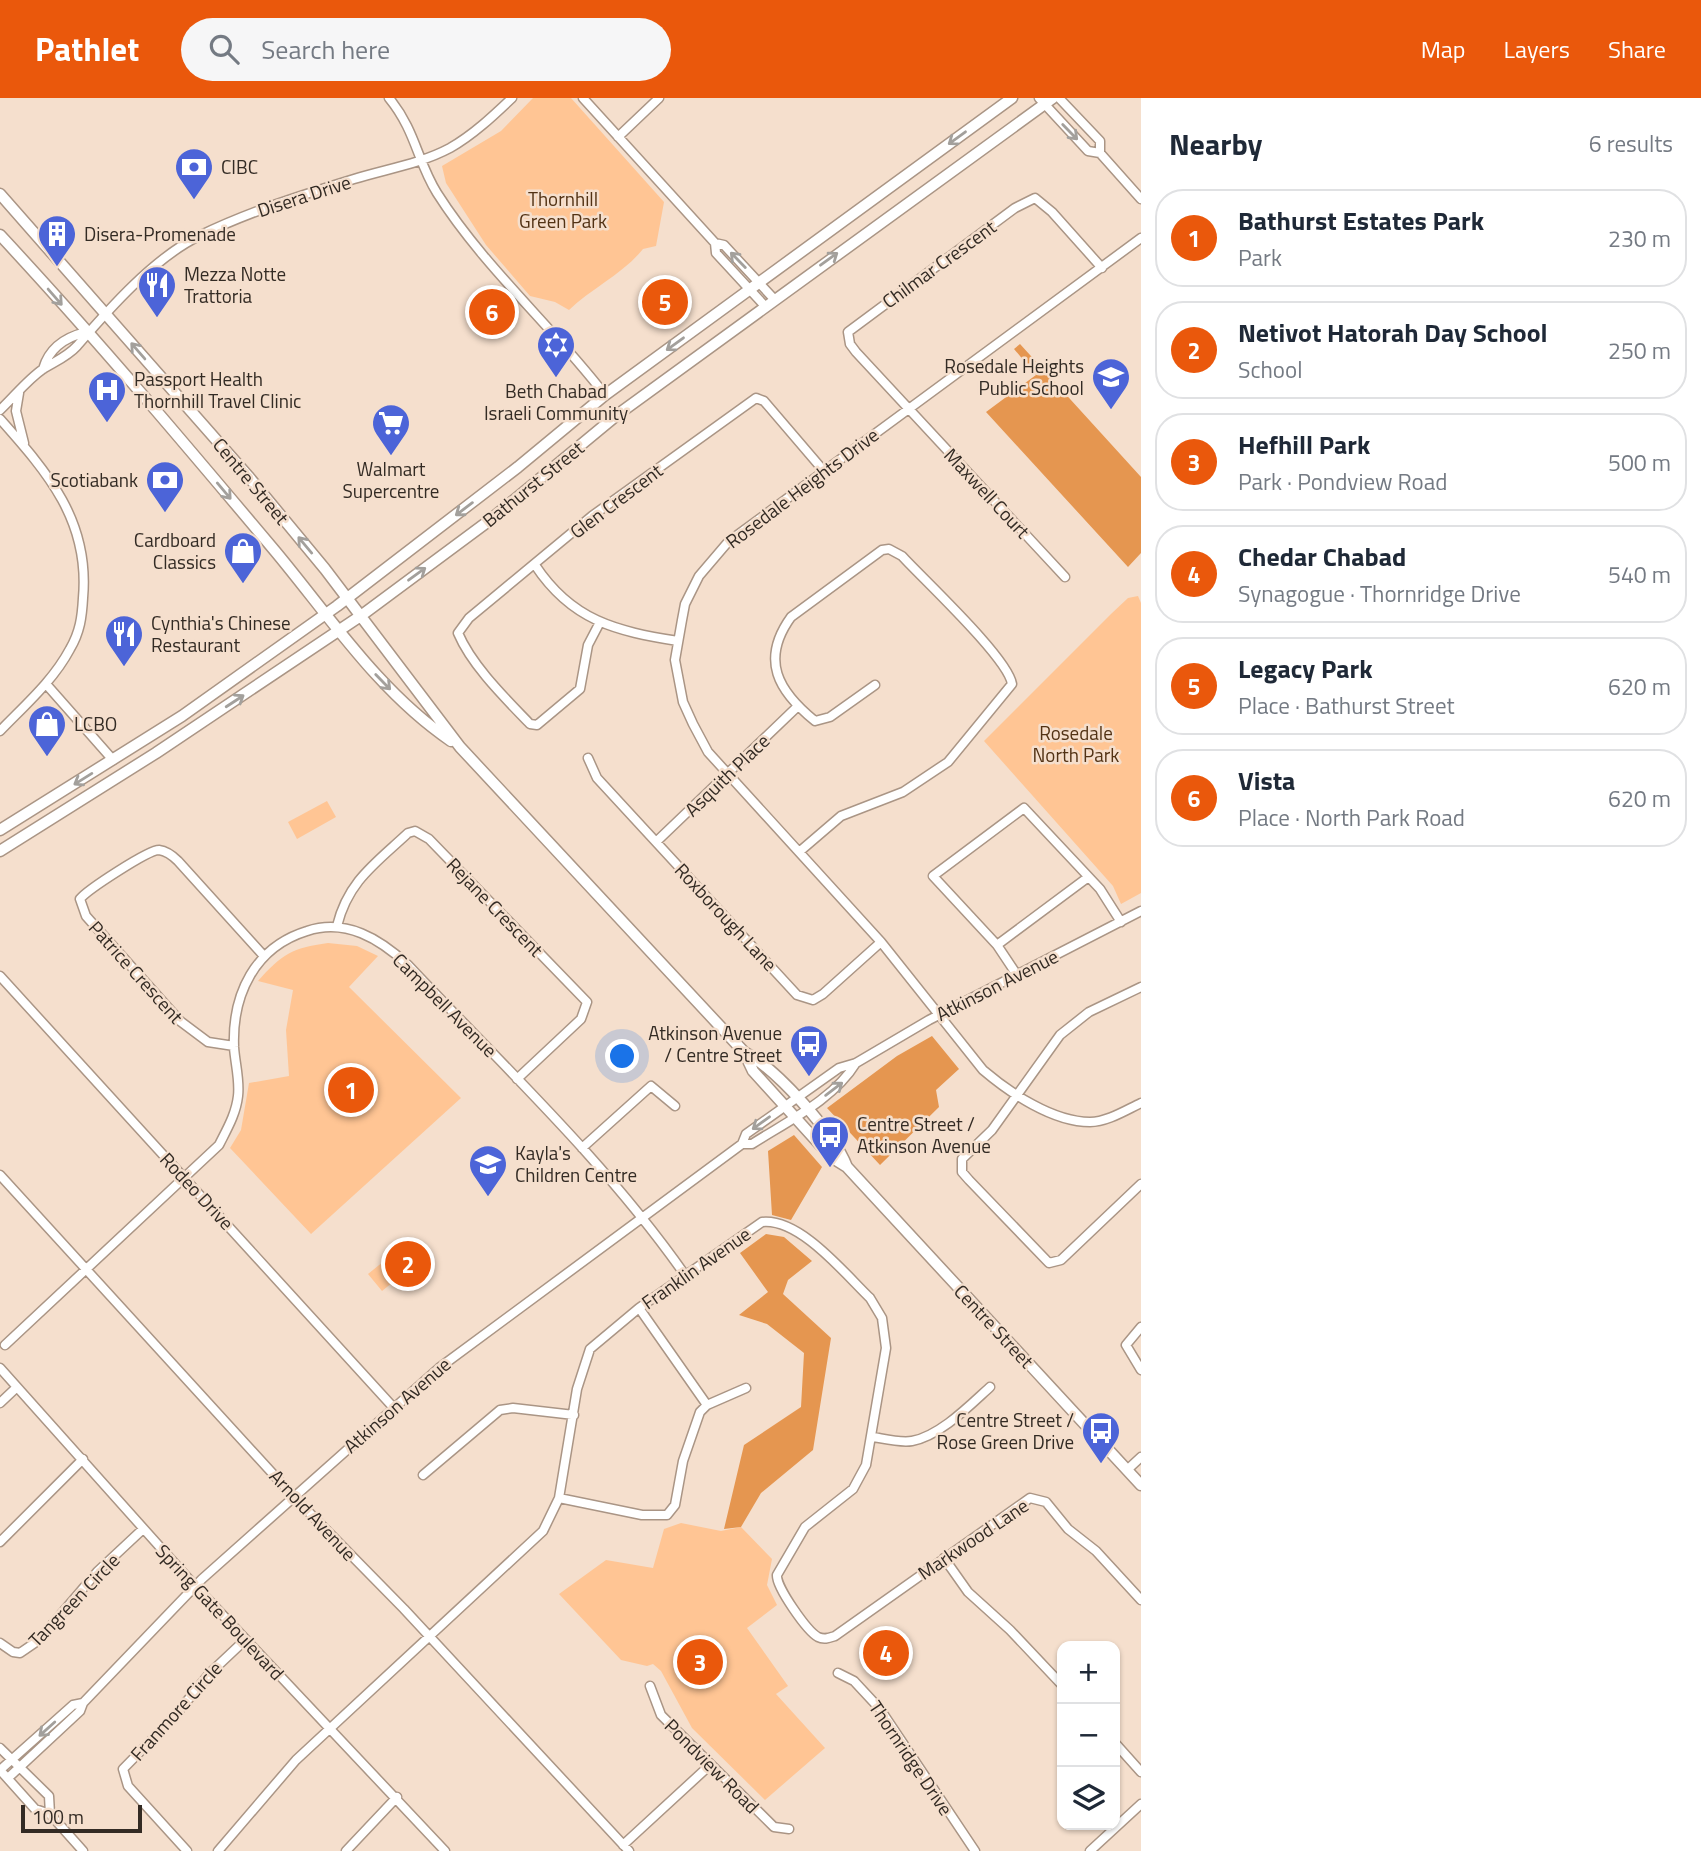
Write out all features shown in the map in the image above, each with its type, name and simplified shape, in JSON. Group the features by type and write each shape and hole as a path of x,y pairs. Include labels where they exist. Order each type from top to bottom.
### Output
{"main road":[{"name":"Bathurst Street","path":"0,830 182,716 327,613 518,467 605,395 1012,98"},
{"name":"Bathurst Street","path":"0,851 156,753 362,615 490,520 617,415 1046,100"},
{"name":"Centre Street","path":"0,194 348,597 377,640 460,747 744,1052 753,1071 794,1117 831,1157 847,1167 1141,1485"},
{"name":"Centre Street","path":"0,235 327,613 378,678 424,723 460,747"},
{"name":"Centre Street","path":"744,1052 762,1062 806,1109 840,1149 847,1167"}],"street":[{"path":"389,98 408,121 436,191 477,246 558,335 605,395"},
{"name":"Disera Drive","path":"0,410 43,369 47,357 69,337 86,332 142,279 196,237 246,216 423,160 450,148 484,124 512,98"},
{"path":"583,98 715,243 724,245 774,299"},
{"path":"618,137 659,98"},
{"path":"1059,98 1100,141 1100,153"},
{"path":"1046,100 1088,151 1100,153 1141,199"},
{"name":"Chilmar Crescent","path":"908,409 850,344 848,332 855,324 1015,208 1035,198 1052,212 1102,268"},
{"name":"Rosedale Heights Drive","path":"1141,238 823,470 716,553 699,576 685,604 675,660 682,702 708,752 881,942 983,1070 1018,1094 1062,1117 1091,1122 1141,1103"},
{"path":"715,243 716,253 764,306"},
{"path":"19,393 16,411 24,446"},
{"name":"Glen Crescent","path":"535,565 592,516 756,398 764,401 823,470"},
{"name":"Maxwell Court","path":"908,409 1065,577"},
{"path":"0,419 64,500 79,535 85,575 81,626 70,650 46,684 0,730"},
{"path":"799,852 841,816 903,792 948,762 1012,684 1006,670 902,556 889,549 881,550 791,617 780,632 774,657 776,671 797,707 815,721 822,721 875,685"},
{"path":"599,624 588,645 580,689 541,724 530,724 483,670 458,633 469,618 535,565 561,597 599,624 678,640"},
{"path":"46,684 113,760"},
{"name":"Asquith Place","path":"656,842 797,707"},
{"name":"Roxborough Lane","path":"588,758 597,778 797,995 813,1000 823,994 881,942"},
{"path":"1017,975 997,945 933,876 1024,808 1100,889 1121,922"},
{"name":"Rejane Crescent","path":"337,926 342,905 354,883 408,833 415,831 429,839 587,1002 581,1019 517,1079"},
{"name":"Patrice Crescent","path":"234,1046 208,1042 180,1021 86,916 80,900 155,850 162,851 178,861 263,955"},
{"path":"997,945 1087,878"},
{"name":"Atkinson Avenue","path":"8,1778 80,1711 83,1703 195,1586 393,1407 465,1346 643,1218 742,1144 746,1134 839,1068 856,1062 939,1015 1141,911"},
{"name":"Campbell Avenue","path":"5,1345 219,1145 234,1115 239,1093 234,1046 236,1007 252,969 263,955 287,937 315,928 337,926 373,939 396,954 583,1149 643,1218 685,1275"},
{"name":"Rodeo Drive","path":"0,976 393,1407"},
{"path":"1141,987 1074,1021 1060,1035 992,1130 965,1155 961,1166 969,1180 1049,1263 1060,1260 1141,1184"},
{"name":"Atkinson Avenue","path":"742,1144 752,1144 806,1109 846,1080 856,1062"},
{"path":"583,1149 651,1086 675,1106"},
{"name":"Arnold Avenue","path":"0,1175 294,1497 430,1636 626,1848"},
{"name":"Franklin Avenue","path":"332,1729 543,1531 559,1498 577,1389 590,1349 639,1308 762,1222 789,1226 803,1236 870,1298 882,1318 886,1348 873,1437 866,1465 859,1481 845,1497 806,1527 778,1575 782,1591 810,1629 822,1638"},
{"path":"639,1308 707,1405"},
{"path":"1141,1327 1126,1345 1141,1370"},
{"name":"Spring Gate Boulevard","path":"0,1368 195,1586 397,1797 445,1851"},
{"path":"0,1403 18,1387"},
{"path":"873,1437 909,1442 918,1439 943,1424 990,1387"},
{"path":"559,1498 642,1515 667,1515 675,1505 691,1433 700,1412 707,1405 746,1388"},
{"path":"423,1475 500,1410 513,1408 574,1415"},
{"path":"1127,1470 1141,1457"},
{"path":"0,1542 83,1459"},
{"name":"Markwood Lane","path":"822,1638 835,1636 1024,1501 1039,1498 1046,1502 1068,1529 1096,1551 1141,1600"},
{"name":"Tangreen Circle","path":"0,1643 13,1652 29,1648 97,1572 143,1529"},
{"path":"944,1558 968,1592 1010,1630 1057,1680"},
{"name":"Franmore Circle","path":"187,1851 128,1786 123,1769 173,1718 210,1673 245,1640"},
{"name":"Thornridge Drive","path":"838,1673 854,1681 880,1709 975,1851"},
{"name":"Pondview Road","path":"650,1686 661,1715 774,1828 789,1829"},
{"name":"Atkinson Avenue","path":"0,1770 73,1704 83,1703"},
{"path":"218,1851 289,1767 332,1729"},
{"path":"0,1748 49,1796 50,1814"},
{"path":"1120,1749 1141,1772"},
{"path":"626,1848 710,1765"},
{"path":"0,1770 35,1809 50,1814 83,1851"},
{"path":"346,1851 397,1797"},
{"path":"1090,1851 1141,1804"}],"green space":[{"name":"Thornhill Green Park","path":"533,98 571,98 664,202 656,246 643,249 627,266 569,310 555,302 530,296 486,245 446,183 442,166 501,131"},
{"name":"Rosedale North Park","path":"1138,596 1141,603 1141,893 1121,904 1113,886 984,741 1111,614 1128,598"},
{"path":"327,801 336,817 297,839 288,822"},
{"path":"328,943 357,946 378,956 349,987 461,1098 311,1234 230,1148 241,1130 249,1083 289,1076 286,1030 293,990 258,981 288,954 305,947"},
{"path":"394,1253 408,1270 382,1291 368,1274"},
{"path":"681,1523 721,1531 741,1527 772,1559 767,1585 777,1605 747,1628 788,1686 776,1694 825,1748 765,1800 692,1728 661,1671 653,1664 647,1666 621,1660 559,1594 606,1560 653,1568 664,1529"}],"shaded area":[{"path":"1020,344 1141,477 1141,553 1128,567 986,412 1036,375 1014,349"},
{"path":"932,1036 959,1069 936,1090 939,1107 880,1165 827,1108 897,1056"},
{"path":"794,1135 822,1167 791,1220 772,1215 768,1151"},
{"path":"766,1234 784,1237 812,1261 788,1280 783,1294 831,1338 813,1450 761,1493 741,1527 724,1529 744,1445 801,1407 804,1353 767,1324 739,1315 768,1292 740,1253"}],"place":[{"name":"CIBC","path":"194,201"},
{"name":"Disera-Promenade","path":"57,268"},
{"name":"Legacy Park","path":"665,302"},
{"name":"Vista","path":"492,312"},
{"name":"Mezza Notte Trattoria","path":"157,319"},
{"name":"Beth Chabad Israeli Community","path":"556,379"},
{"name":"Rosedale Heights Public School","path":"1111,411"},
{"name":"Passport Health Thornhill Travel Clinic","path":"107,424"},
{"name":"Walmart Supercentre","path":"391,457"},
{"name":"Scotiabank","path":"165,514"},
{"name":"Cardboard Classics","path":"243,585"},
{"name":"Cynthia's Chinese Restaurant","path":"124,668"},
{"name":"LCBO","path":"47,758"},
{"name":"Atkinson Avenue / Centre Street","path":"809,1078"},
{"name":"Bathurst Estates Park","path":"351,1090"},
{"name":"Centre Street / Atkinson Avenue","path":"830,1169"},
{"name":"Kayla's Children Centre","path":"488,1198"},
{"name":"Netivot Hatorah Day School","path":"408,1264"},
{"name":"Centre Street / Rose Green Drive","path":"1101,1465"},
{"name":"Chedar Chabad","path":"886,1653"},
{"name":"Hefhill Park","path":"700,1662"}]}
